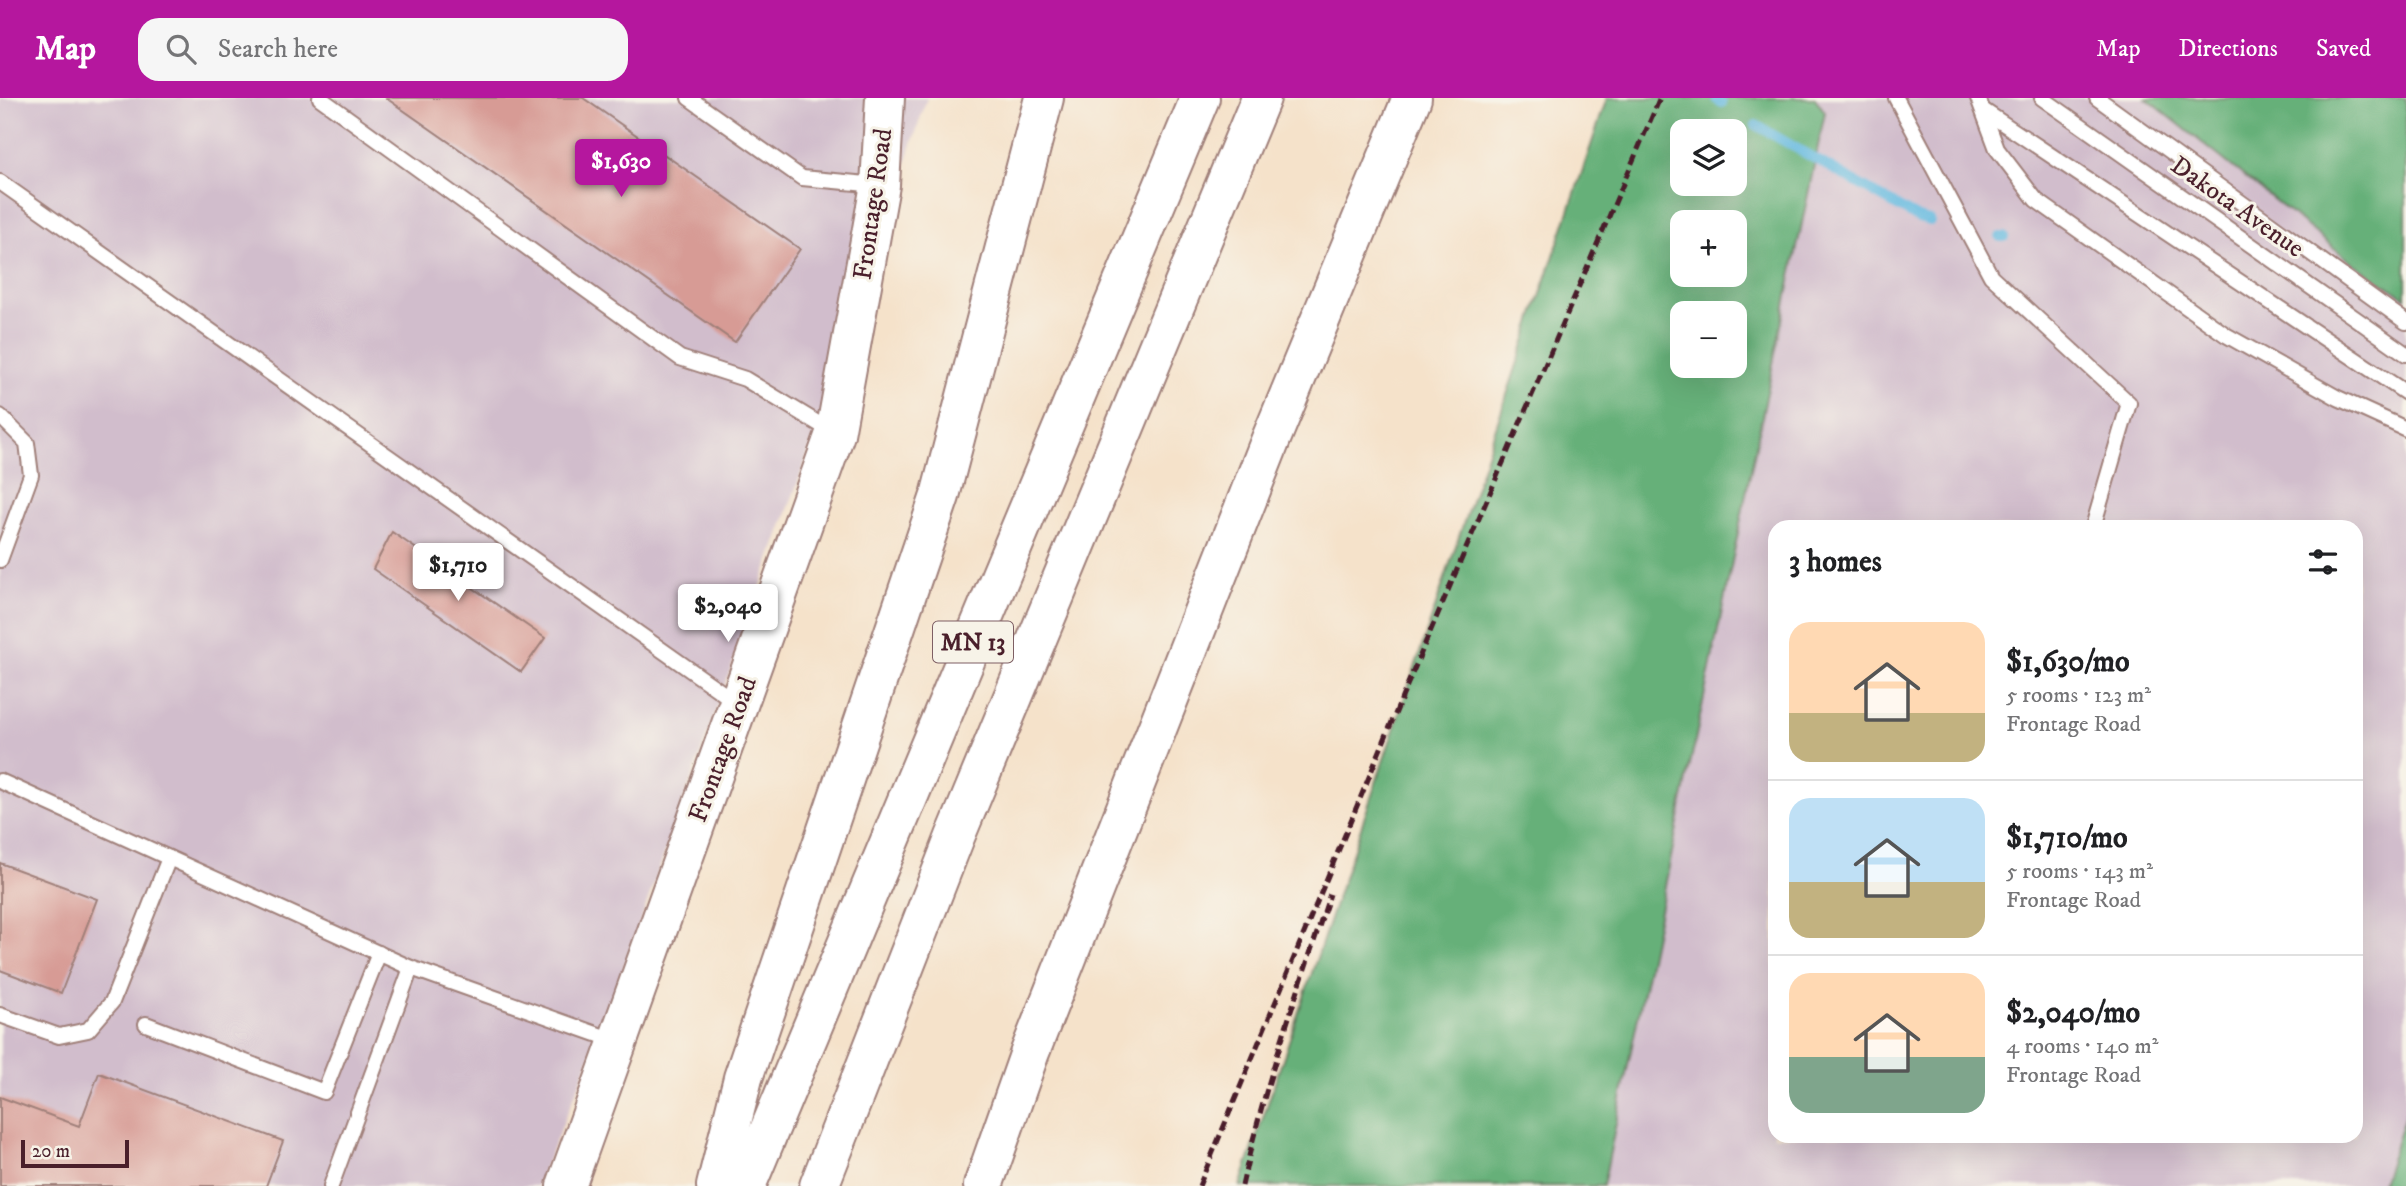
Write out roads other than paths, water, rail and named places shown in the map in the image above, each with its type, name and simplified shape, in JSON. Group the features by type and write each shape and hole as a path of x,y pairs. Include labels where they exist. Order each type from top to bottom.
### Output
{"main road":[{"name":"Frontage Road","path":"566,1186 835,434 880,185 885,98"},
{"path":"716,1186 743,1078 940,496 1044,98"},
{"name":"MN 13","path":"746,1186 1200,98"},
{"name":"MN 13","path":"819,1186 956,837 1261,98"},
{"path":"983,1186 1035,1039 1266,451 1412,98"}],"lane":[{"path":"320,98 680,358 745,379 835,434"},
{"path":"689,98 802,178 880,185"},
{"path":"1896,98 1991,276 2129,403 2095,520"},
{"name":"Dakota Avenue","path":"2042,98 2406,354"},
{"path":"2097,98 2406,322"},
{"path":"1980,104 2406,393"},
{"path":"1980,104 1997,149 2035,200 2225,335 2338,398 2406,429"},
{"path":"0,182 738,704"},
{"path":"0,416 27,443 31,475 0,560"},
{"path":"0,781 411,968 618,1042"},
{"path":"0,1015 60,1036 88,1030 112,1002 169,858"},
{"path":"146,1024 324,1092 379,953"},
{"path":"331,1186 411,968"}],"waterway":[{"path":"1717,100 1722,103"},
{"path":"1756,125 1918,218 1930,221"}],"railway":[{"path":"1199,1186 1406,688 1660,98"},
{"path":"1242,1186 1271,1075 1330,894"}]}
